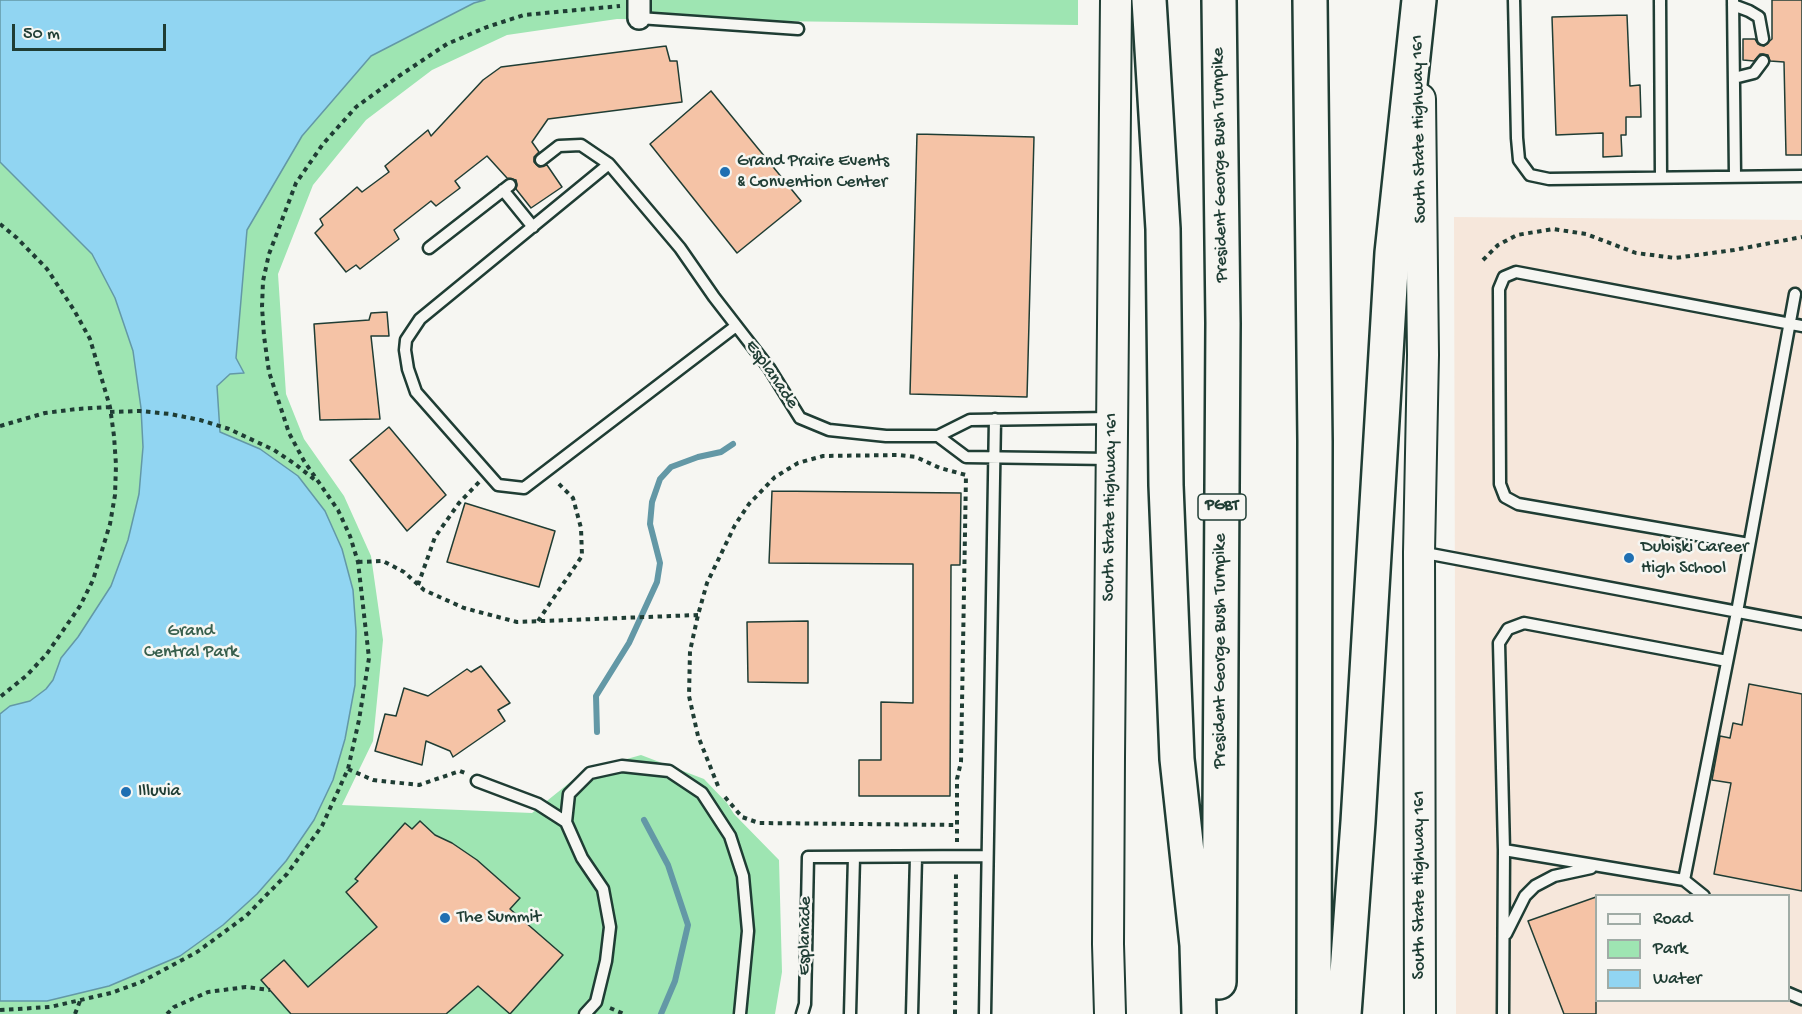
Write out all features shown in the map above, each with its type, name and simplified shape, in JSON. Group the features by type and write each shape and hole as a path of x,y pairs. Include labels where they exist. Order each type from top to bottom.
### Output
{"highway":[{"path":"1149,0 1162,229 1166,485 1177,759 1197,945 1199,1014"},
{"name":"President George Bush Turnpike","path":"1219,0 1223,335 1219,1014"},
{"path":"1310,0 1316,441 1314,1014"},
{"path":"1344,1014 1392,253 1419,0"}],"main road":[{"name":"South State Highway 161","path":"1110,1014 1108,932 1116,0"},
{"name":"South State Highway 161","path":"1419,0 1423,355 1419,552 1420,1014"}],"lane":[{"path":"1514,0 1517,138 1520,160 1530,175 1549,179 1802,176"},
{"path":"1660,0 1661,177"},
{"path":"1735,175 1733,3 1759,17 1763,39"},
{"path":"639,8 798,29"},
{"path":"1734,78 1754,74 1763,61"},
{"name":"Esplanade","path":"541,160 559,146 581,145 609,164 680,248 769,368 800,418 829,430 886,436 938,436"},
{"path":"609,164 420,319 406,340 405,350 408,369 416,393 498,485 524,488 736,326"},
{"path":"429,248 507,188 533,227"},
{"path":"1749,544 1518,504 1505,497 1500,484 1499,289 1504,277 1516,272 1802,326"},
{"path":"1684,880 1737,612 1795,294"},
{"path":"1112,418 970,420 938,436 966,457 1112,459"},
{"path":"985,1014 995,419"},
{"path":"1419,552 1802,624"},
{"path":"1503,1014 1504,850 1499,644 1508,629 1524,623 1727,661"},
{"path":"585,1014 596,1002 606,961 610,927 603,889 582,858 566,822 569,794 590,773 622,766 669,771 702,793 730,836 743,876 747,931 740,1014"},
{"path":"477,781 538,804 566,822"},
{"path":"1504,850 1684,880 1702,894"},
{"path":"912,1014 916,856"},
{"path":"850,1014 854,857 987,856"},
{"name":"Esplanade","path":"802,1014 805,1004 808,857 854,857"},
{"path":"1503,940 1525,896 1535,886 1554,876 1597,866"}],"path":[{"path":"0,1010 50,1007 80,1001 131,985 170,968 197,952 246,916 287,874 322,826 348,769 369,657 358,562 350,536 338,510 304,461 289,433 269,372 264,336 262,307 268,254 296,183 323,144 356,107 447,44 487,27 524,15 639,8"},
{"path":"0,224 47,269 90,339 103,379 115,446 114,495 108,533 93,580 69,623 46,655 26,676 0,697"},
{"path":"1483,261 1498,245 1517,235 1553,229 1586,234 1636,253 1675,258 1802,237"},
{"path":"0,426 45,413 77,409 170,414 222,426 252,439 274,450 320,484"},
{"path":"955,1014 957,825 957,779 962,762 966,475 940,468 916,457 898,455 823,456 798,463 775,477 749,504 720,554 707,583 698,615 690,651 689,696 698,736 719,789 742,817 759,823 957,825"},
{"path":"538,621 582,556 581,528 573,498 547,472"},
{"path":"418,585 435,537 459,503 487,473"},
{"path":"358,562 383,561 404,572 424,591 464,608 517,622 698,615"},
{"path":"348,769 373,780 419,785 460,771 477,781"},
{"path":"166,1014 174,1007 207,992 246,987 270,990"},
{"path":"75,1014 80,1001"}],"shaded area":[{"name":"Dubiski Career High School","path":"1454,217 1802,220 1802,1014 1456,1014"}],"green space":[{"name":"Grand Central Park","path":"0,0 1078,0 1078,25 617,19 507,35 432,70 366,120 313,185 278,274 286,394 304,439 344,496 371,556 383,640 373,741 342,805 532,813 584,771 641,755 704,779 779,860 782,972 775,1014 0,1014"}],"water":[{"path":"0,0 485,0 474,3 371,56 302,136 247,230 236,358 244,373 230,374 217,386 220,432 260,449 298,476 325,511 342,549 353,590 356,631 355,685 345,739 333,780 314,820 286,861 257,894 223,925 180,956 109,986 47,1001 0,1001 0,714 10,706 30,701 46,689 53,680 61,658 78,637 111,586 128,540 139,494 143,447 141,408 133,351 115,298 92,254 0,162"}],"building":[{"path":"1772,0 1802,0 1802,155 1786,155 1784,62 1770,61 1768,55 1763,54 1760,54 1754,61 1743,60 1743,39 1755,39 1758,44 1764,46 1772,39"},
{"path":"1627,15 1630,86 1640,85 1641,117 1626,117 1626,135 1621,135 1622,156 1603,157 1603,133 1556,135 1552,17"},
{"path":"666,46 670,61 677,61 682,102 548,119 532,142 539,152 534,157 534,162 539,167 547,165 562,187 531,208 516,189 516,180 507,178 487,156 455,181 460,188 436,206 431,201 394,230 399,239 360,269 356,265 346,272 315,233 323,225 320,219 357,187 362,192 389,172 385,166 428,130 431,136 483,80 501,67"},
{"name":"Grand Praire Events & Convention Center","path":"711,91 801,201 737,253 650,144"},
{"path":"917,134 1034,137 1027,397 910,394"},
{"path":"387,312 389,336 371,336 380,419 320,420 314,324 369,320 371,313"},
{"path":"389,427 446,495 407,531 350,460"},
{"path":"772,491 961,493 960,565 951,565 950,796 859,796 859,760 881,760 881,702 913,703 913,564 769,563"},
{"path":"465,503 555,531 539,587 447,562"},
{"path":"808,621 808,683 748,682 747,622"},
{"path":"481,666 510,703 498,710 505,721 453,757 450,751 426,741 422,765 375,751 385,714 396,716 404,688 428,696 467,669 471,672"},
{"path":"1749,684 1802,694 1802,891 1714,874 1731,783 1712,780 1720,736 1730,738 1733,723 1742,725"},
{"name":"The Summit","path":"420,821 435,835 452,843 477,860 520,898 510,909 563,955 510,1014 478,986 446,1014 291,1014 261,980 284,960 308,987 377,927 346,892 358,881 355,879 405,823 412,829"},
{"path":"1595,897 1596,1014 1564,1014 1528,921"}],"waterway":[{"path":"597,732 596,696 629,643 657,582 660,563 650,524 652,502 660,479 671,467 698,457 721,452 733,444"},
{"path":"644,820 668,865 688,925 675,981 661,1014"}],"place":[{"name":"Grand Praire Events & Convention Center","path":"725,172"},
{"name":"Dubiski Career High School","path":"1629,558"},
{"name":"Illuvia","path":"126,792"},
{"name":"The Summit","path":"445,918"}]}
